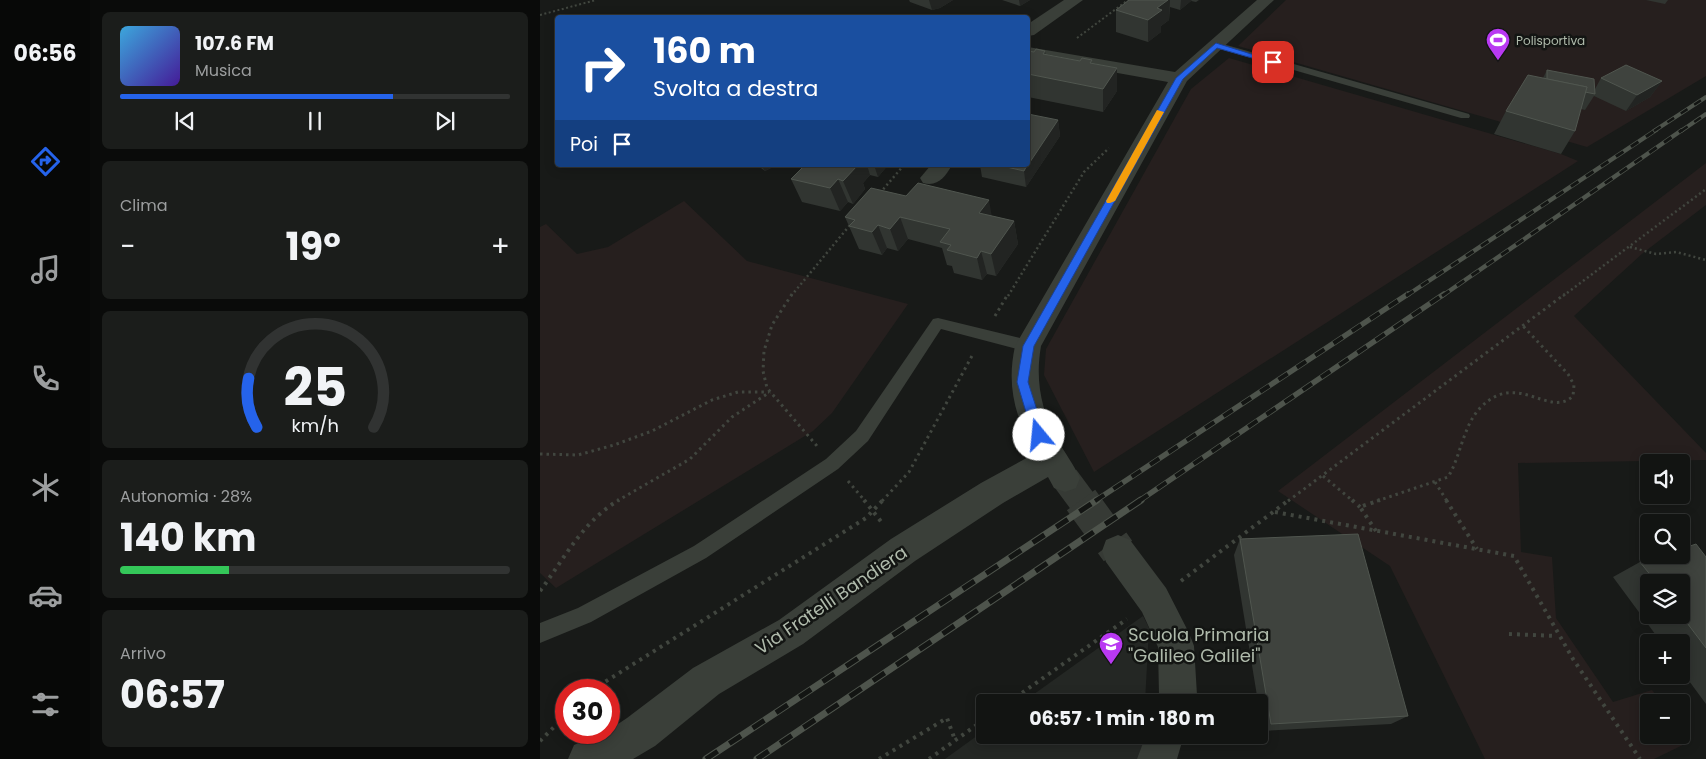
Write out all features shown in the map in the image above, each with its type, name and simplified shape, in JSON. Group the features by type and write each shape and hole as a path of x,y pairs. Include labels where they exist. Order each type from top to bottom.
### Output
{"street":[{"path":"1030,30 1075,0"},
{"path":"1028,346 1180,78 1266,0"},
{"path":"1030,52 1147,74 1180,78"},
{"name":"Via Fratelli Bandiera","path":"588,759 607,753 641,732 706,681 791,632 903,550 992,493 1059,468 1039,435 1023,382 1028,346"},
{"path":"1118,551 1154,600 1176,646 1178,694"},
{"path":"1157,759 1162,744"}],"lane":[{"path":"1216,46 1465,116"},
{"path":"540,633 584,615 700,552 832,464 862,436 938,323 1028,346"}],"path":[{"path":"540,15 596,0"},
{"path":"1082,40 1077,40 1077,37 1128,0"},
{"path":"876,197 902,167"},
{"path":"1020,694 1275,512 1706,190"},
{"path":"852,224 795,289 772,325 764,351 763,371 767,388 770,392 873,510 903,550"},
{"path":"1630,247 1656,254 1676,252 1706,260"},
{"path":"1360,507 1448,477 1456,465 1471,420 1480,408 1495,397 1512,392 1532,395 1551,403 1564,403 1573,396 1574,385 1568,374 1523,326"},
{"path":"610,679 866,518 909,472 984,334"},
{"path":"540,454 578,455 614,445 652,430 712,400 738,392 770,392"},
{"path":"540,591 563,561 576,539 609,506 690,460 732,417 770,392"},
{"path":"1323,476 1360,507 1376,531"},
{"path":"1435,482 1477,549"},
{"path":"1275,512 1514,556 1558,636 1616,726 1640,759"},
{"path":"1509,634 1558,636"},
{"path":"879,759 947,718 955,740"},
{"path":"929,759 976,725"},
{"path":"540,741 555,726"}],"shaded area":[{"name":"Polisportiva","path":"1286,0 1706,0 1706,76 1587,147 1238,46"},
{"path":"1229,58 1561,154 1578,161 1094,472 1044,375 1046,349 1191,89"},
{"path":"1706,163 1706,205 1643,253 1574,316 1706,453 1706,460 1690,460 1690,454 1640,454 1640,461 1518,463 1521,552 1552,557 1556,618 1613,702 1652,690 1655,694 1640,694 1640,744 1685,744 1654,759 1485,759 1390,566 1278,491"},
{"path":"684,201 747,261 908,304 832,413 813,431 556,588 540,573 540,227 546,224 577,254 608,247"},
{"name":"Scuola Primaria \"Galileo Galilei\"","path":"1143,616 1149,628 1145,694 1034,694"},
{"path":"976,737 976,744 1142,744 1141,759 945,759"}],"building":[{"path":"1129,0 1168,0 1157,8 1162,10 1148,20 1116,10"},
{"path":"1036,49 1045,51 1043,54 1080,61 1082,58 1092,60 1090,63 1117,68 1103,89 1030,74 1030,51 1034,52"},
{"path":"1626,65 1662,81 1637,95 1601,78"},
{"path":"1547,70 1594,79 1595,94 1585,92 1587,87 1547,79"},
{"path":"1528,75 1587,87 1575,131 1506,111"},
{"path":"1030,114 1058,120 1030,162"},
{"path":"803,167 856,167 843,181 838,179 830,188 791,179"},
{"path":"1007,167 1026,167 1024,171"},
{"path":"918,183 989,200 979,213 1014,221 991,254 981,251 977,258 947,250 951,245 940,242 950,229 900,217 890,229 878,225 872,232 849,226 855,220 845,217 871,188 906,196"},
{"path":"1358,534 1408,716 1271,724 1268,694 1266,694 1240,539"},
{"path":"1696,544 1706,557 1706,648 1688,624 1690,624 1690,574 1650,574 1642,564 1690,564 1690,546"}],"tunnel":[{"path":"1065,478 1082,501"},
{"path":"1081,500 1118,551"}],"railway":[{"path":"1654,131 1706,97"},
{"path":"1681,131 1706,114"},
{"path":"1406,296 1656,130"},
{"path":"1442,296 1682,130"},
{"path":"1095,501 1408,294"},
{"path":"1139,501 1444,294"},
{"path":"706,759 1097,500"},
{"path":"757,759 1141,500"}],"slow traffic":[{"path":"1110,201 1160,112"}],"place":[{"name":"Polisportiva","path":"1498,61"},
{"name":"Scuola Primaria \"Galileo Galilei\"","path":"1111,665"}],"route":[{"path":"1039,435 1023,382 1028,346 1180,78 1216,46 1273,62"}]}
